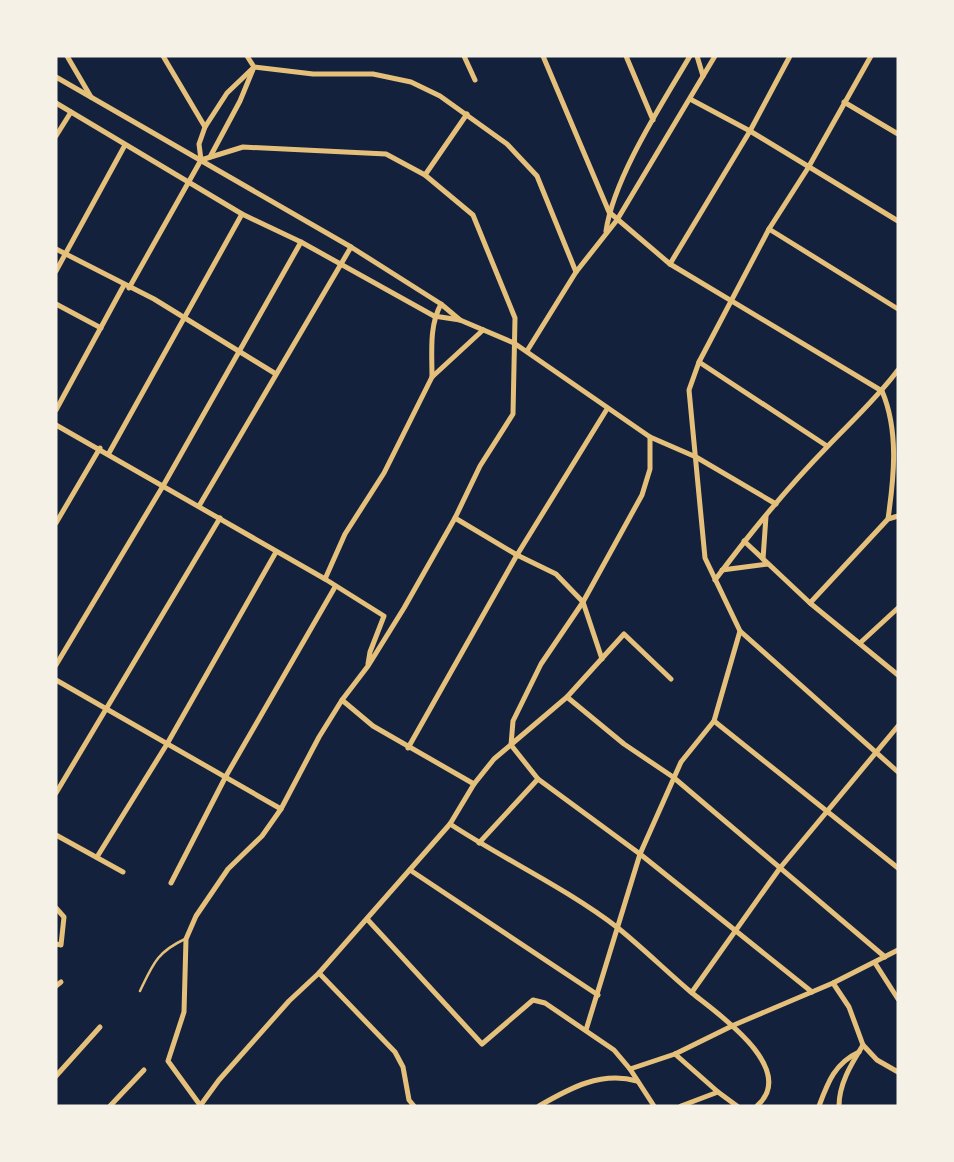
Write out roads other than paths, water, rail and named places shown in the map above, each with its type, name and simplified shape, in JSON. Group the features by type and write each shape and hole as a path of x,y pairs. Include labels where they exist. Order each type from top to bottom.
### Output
{"street":[{"path":"67,56 91,97"},
{"path":"163,56 205,127"},
{"path":"464,56 474,80"},
{"path":"543,56 609,212 617,220 670,264 882,391 890,409 894,441 888,519"},
{"path":"626,56 653,120"},
{"path":"606,231 609,212 653,120 690,56"},
{"path":"697,56 703,76"},
{"path":"527,351 576,272 606,231 617,220 714,56"},
{"path":"670,264 750,131 790,56"},
{"path":"871,56 808,168 769,229 699,362 689,390 705,558 740,631 875,754 898,772"},
{"path":"210,157 240,101 254,67 250,57"},
{"path":"56,410 101,328 201,160 199,144 205,127 227,93 254,67"},
{"path":"254,67 312,74 373,74 411,82 440,96 507,144 537,176 576,272"},
{"path":"56,78 350,247 441,304 460,320"},
{"path":"690,99 750,131 898,221"},
{"path":"844,102 898,134"},
{"path":"56,103 242,214 301,242 434,316 460,320 514,343 650,437 696,457 776,504"},
{"path":"56,136 71,112"},
{"path":"425,175 467,114"},
{"path":"56,271 125,145"},
{"path":"201,160 243,147 386,154 425,175 473,215 515,318 513,414 480,466 455,518 368,666 342,700 319,737 281,809 262,836 228,869 196,916 186,938 184,1012 168,1061 200,1105 232,1065 367,919 450,824 474,784 494,759 567,697 624,634 671,679"},
{"path":"109,453 242,214"},
{"path":"769,229 898,308"},
{"path":"56,665 163,486 238,350 301,242"},
{"path":"198,506 350,247"},
{"path":"56,249 127,287 154,299 276,374"},
{"path":"56,304 101,328"},
{"path":"432,377 434,316 441,304"},
{"path":"325,579 345,534 384,472 432,377 483,330"},
{"path":"699,362 827,446"},
{"path":"715,580 744,541 776,504 827,446 882,391 898,370"},
{"path":"408,748 517,555 607,409"},
{"path":"56,425 109,453 325,579 384,616 370,652 368,666"},
{"path":"650,437 650,469 642,494 583,602 542,664 513,722 511,745 538,779 640,854 812,992"},
{"path":"56,523 100,448"},
{"path":"891,491 898,498"},
{"path":"763,559 766,516"},
{"path":"810,603 888,519 898,516"},
{"path":"56,793 107,711 220,518"},
{"path":"455,518 517,555 556,574 583,602 602,659"},
{"path":"744,541 810,603 898,675"},
{"path":"97,857 167,744 276,552"},
{"path":"722,570 768,564"},
{"path":"172,883 226,776 335,586"},
{"path":"860,643 898,608"},
{"path":"586,1030 640,854 681,762 714,721 740,631"},
{"path":"56,680 107,711 226,776 281,809"},
{"path":"567,697 624,744 673,777 885,957"},
{"path":"342,700 373,726 408,748 474,784"},
{"path":"714,721 826,813 898,868"},
{"path":"692,992 780,868 898,726"},
{"path":"480,844 538,779"},
{"path":"450,824 480,844 566,894 617,928 734,1025 767,1069 768,1087 757,1106"},
{"path":"56,835 123,872"},
{"path":"410,870 598,995"},
{"path":"56,908 64,917 60,944 56,944"},
{"path":"367,919 482,1044 533,1000 545,1004 614,1050 630,1069 654,1106"},
{"path":"630,1069 675,1054 734,1025 833,983 898,950"},
{"path":"875,963 898,999"},
{"path":"319,972 395,1052 403,1066 409,1100 414,1106"},
{"path":"833,983 850,1008 863,1044 877,1060 898,1072"},
{"path":"56,1076 100,1027"},
{"path":"839,1106 839,1094 848,1069 863,1044"},
{"path":"819,1106 831,1075 846,1058 859,1052"},
{"path":"675,1054 736,1106"},
{"path":"110,1106 144,1070"},
{"path":"539,1106 565,1090 594,1080 620,1076 637,1081"},
{"path":"681,1106 718,1092"}],"lane":[{"path":"140,991 154,960 167,948 186,938"}]}
